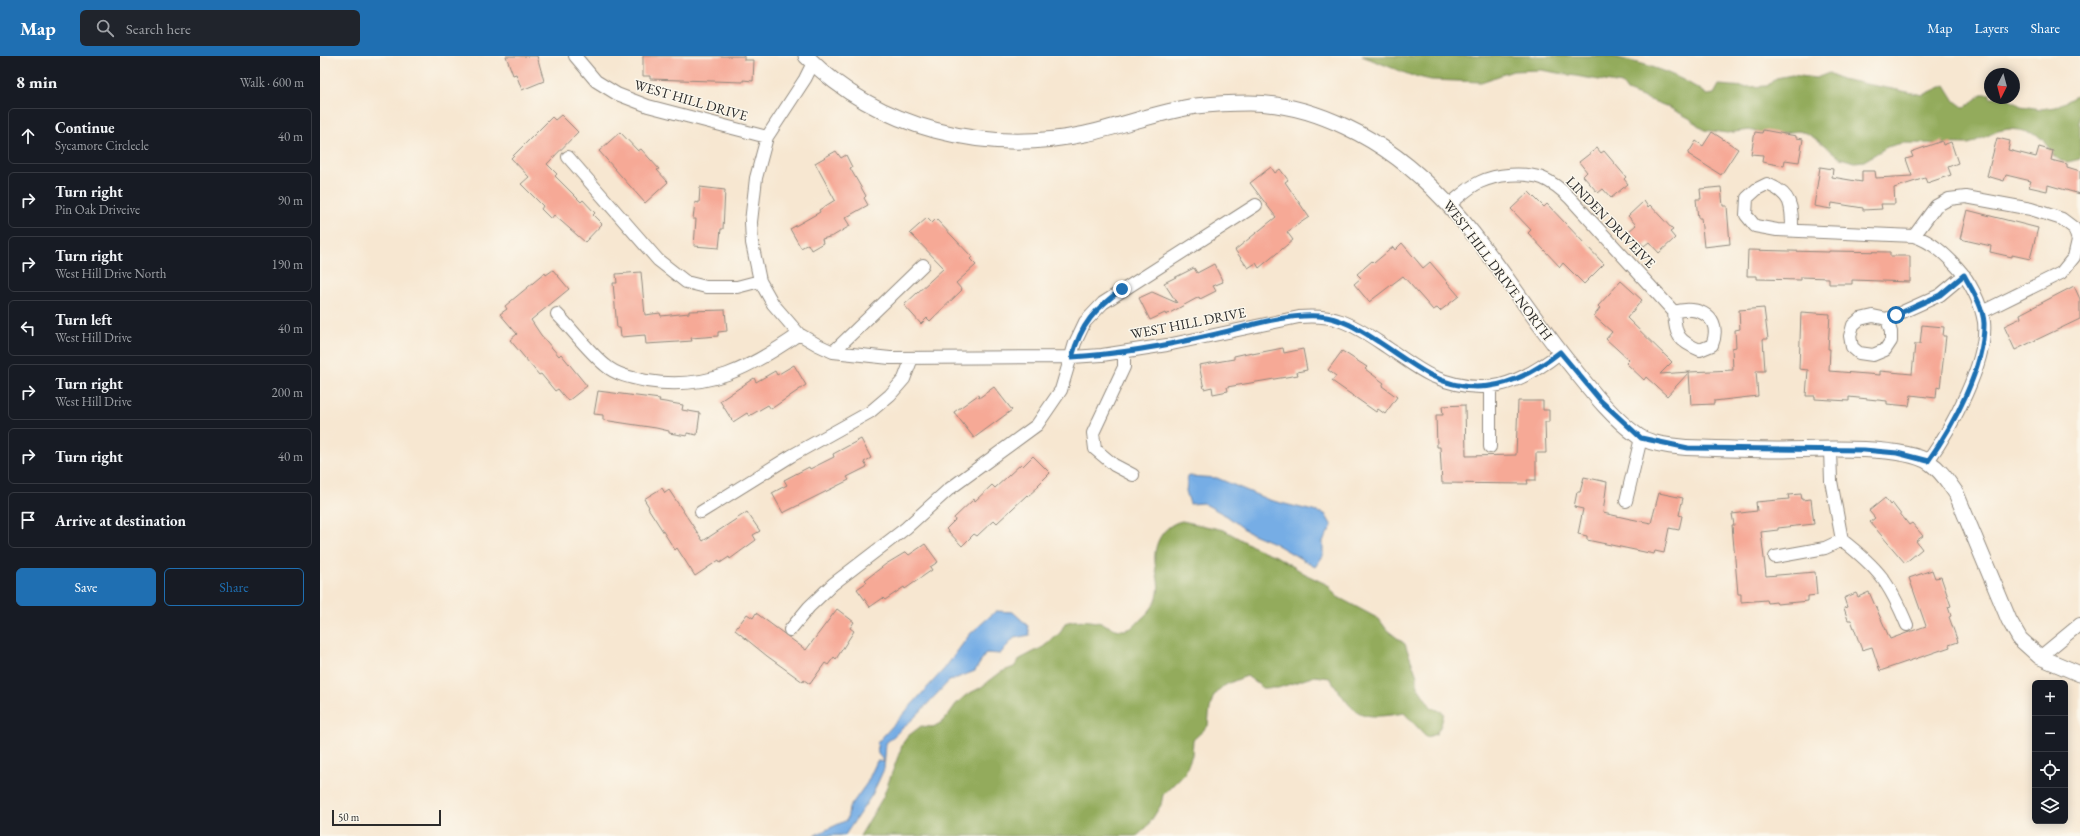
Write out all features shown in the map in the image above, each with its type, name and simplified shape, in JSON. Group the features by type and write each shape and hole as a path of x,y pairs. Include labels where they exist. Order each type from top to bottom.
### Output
{"street":[{"name":"WEST HILL DRIVE","path":"575,56 596,81 617,94 648,106 767,137"},
{"name":"WEST HILL DRIVE","path":"809,60 805,79 767,137 759,163 752,203 752,243 760,281 773,304 799,334 833,352 854,355 912,358 1072,357 1124,352 1167,345 1298,317 1320,316 1340,320 1356,327 1431,375 1458,385 1490,388 1513,381 1547,363 1560,352"},
{"name":"WEST HILL DRIVE NORTH","path":"809,60 845,88 885,111 922,127 946,134 986,140 1022,142 1085,134 1197,106 1248,103 1282,105 1324,116 1371,139 1407,163 1450,204 1560,352 1600,400 1641,438"},
{"path":"568,157 658,260 686,282 706,286 738,287 760,281"},
{"name":"LINDEN DRIVEIVE","path":"1450,204 1480,183 1499,176 1521,175 1542,178 1570,198 1674,312"},
{"path":"1792,230 1792,208 1787,197 1779,188 1767,184 1757,189 1747,198 1746,215 1755,226 1792,230 1914,236 1928,241 1946,254 1964,275 1982,312 1984,323 1977,366 1957,415 1928,461"},
{"path":"1914,236 1936,206 1949,199 1966,197 2030,210 2062,219 2074,228 2078,240 2074,257 2061,273 1982,312"},
{"path":"790,630 808,607 833,584 906,528 948,490 1037,425 1062,390 1075,343 1085,322 1103,303 1256,205"},
{"path":"833,352 923,265"},
{"path":"1887,320 1940,295 1964,275"},
{"path":"557,314 606,366 629,378 661,383 690,383 722,378 765,358 799,334"},
{"path":"1124,352 1124,367 1093,433 1095,449 1114,465 1133,475"},
{"path":"701,512 785,460 870,412 890,395 904,379 912,358"},
{"path":"1490,388 1490,448"},
{"path":"1626,501 1641,438 1688,448 1739,450 1830,449 1897,453 1928,461 1943,475 1956,493 2009,620 2020,639 2040,657 2080,674"},
{"path":"1830,449 1832,481 1842,540 1867,560 1883,577 1898,603 1907,625"},
{"path":"1775,557 1825,548 1842,540"},
{"path":"2040,657 2080,624"}],"green space":[{"path":"1362,56 1609,56 1661,70 1685,81 1707,95 1714,94 1719,85 1745,87 1767,86 1776,78 1792,75 1816,78 1829,73 1841,79 1923,95 1945,85 1955,101 1963,107 1971,104 1981,94 1984,94 1984,104 2017,104 2041,109 2055,107 2080,94 2080,159 2068,162 2061,161 2054,156 2043,140 2036,134 2009,129 1998,131 1969,144 1902,143 1887,147 1864,161 1855,162 1840,158 1818,140 1806,133 1798,131 1769,135 1749,130 1727,133 1704,130 1689,118 1666,106 1627,91 1622,84 1541,70 1513,71 1481,82 1431,80 1410,75"},
{"path":"1182,521 1224,530 1256,548 1276,556 1307,575 1328,585 1336,596 1379,619 1387,630 1405,644 1417,676 1417,686 1431,707 1444,713 1441,725 1436,734 1427,737 1404,713 1376,716 1359,712 1346,700 1330,678 1315,676 1278,688 1263,688 1247,676 1227,684 1216,693 1211,706 1208,726 1193,740 1192,755 1185,773 1163,795 1161,805 1147,827 1137,836 860,836 883,797 903,743 908,736 921,726 933,727 944,721 956,704 966,695 980,688 1001,672 1014,667 1020,659 1043,647 1060,633 1065,623 1083,620 1101,623 1121,630 1133,627 1149,611 1157,597 1159,586 1155,556 1158,542 1169,527"}],"water":[{"path":"1188,476 1217,478 1269,500 1325,514 1332,526 1323,541 1323,556 1315,567 1274,543 1248,532 1227,516 1203,503 1190,504 1186,491"},
{"path":"996,611 1013,612 1028,626 1030,635 1014,638 1000,654 986,653 975,671 949,681 916,716 886,743 885,762 878,754 877,743 945,668 970,634"},
{"path":"877,761 885,762 884,769 872,795 845,835 813,836 847,820 849,808 867,783"}],"building":[{"path":"506,56 537,56 544,81 522,90 516,74 513,75"},
{"path":"643,56 744,56 744,60 754,60 753,81 650,79 650,76 643,76"},
{"path":"561,115 578,132 547,164 557,174 555,176 581,202 583,200 595,213 593,215 602,224 585,242 554,215 551,219 541,209 543,206 521,184 529,177 511,158 552,117 555,120"},
{"path":"1763,130 1796,136 1796,138 1803,139 1799,162 1785,160 1784,166 1762,162 1763,155 1751,154 1755,132 1762,133"},
{"path":"620,132 638,151 641,149 659,169 657,170 668,182 645,203 599,151"},
{"path":"1712,132 1738,149 1721,175 1688,154 1696,141 1703,146"},
{"path":"1997,138 2010,141 2008,150 2036,157 2039,147 2053,151 2051,160 2067,164 2067,167 2080,171 2080,194 2048,185 2047,191 2029,187 2031,181 2006,175 2004,181 1987,176"},
{"path":"1942,141 1943,145 1951,142 1958,163 1948,167 1951,175 1927,183 1925,178 1894,188 1895,204 1881,204 1882,209 1863,210 1863,208 1832,203 1831,209 1814,206 1820,167 1833,169 1832,177 1862,182 1862,171 1875,171 1876,178 1912,176 1906,159 1913,157 1911,152"},
{"path":"1597,148 1601,153 1604,151 1626,177 1624,179 1628,184 1611,198 1603,189 1598,193 1583,176 1587,172 1579,162"},
{"path":"836,151 841,158 846,155 852,167 850,168 866,196 864,198 868,205 845,218 850,226 833,236 822,239 823,243 811,250 808,244 801,248 790,229 820,212 819,210 835,200 815,163"},
{"path":"1271,167 1275,173 1280,169 1288,180 1285,182 1309,217 1287,232 1293,240 1259,268 1256,263 1248,268 1235,250 1276,217 1250,183"},
{"path":"700,187 725,190 723,229 721,229 719,248 694,246 696,219 693,219 695,202 699,203"},
{"path":"1721,187 1723,206 1727,206 1730,244 1704,247 1701,218 1698,218 1696,199 1701,199 1700,189"},
{"path":"1529,192 1544,207 1547,204 1604,264 1584,284 1563,263 1560,267 1528,233 1531,230 1511,209"},
{"path":"1644,201 1648,207 1650,205 1673,230 1670,232 1675,238 1659,253 1649,242 1644,246 1629,231 1636,225 1628,216"},
{"path":"1967,210 2038,228 2030,259 1990,252 1991,246 1960,239"},
{"path":"927,218 932,223 936,219 972,257 970,259 976,265 956,283 962,290 930,321 927,318 921,324 904,305 944,268 910,233"},
{"path":"1402,243 1423,268 1430,262 1459,296 1440,311 1437,308 1433,310 1403,276 1369,302 1354,284 1361,278 1357,274 1372,261 1374,263 1393,247 1395,250"},
{"path":"1748,250 1890,252 1890,256 1910,256 1910,282 1852,280 1852,284 1829,284 1829,278 1801,277 1801,280 1757,279 1757,276 1747,276"},
{"path":"1214,264 1223,282 1213,286 1216,291 1200,299 1199,297 1166,315 1165,313 1150,320 1139,298 1152,292 1177,303 1164,283 1194,268 1197,273"},
{"path":"553,270 569,289 531,320 541,335 559,356 561,354 587,386 568,401 558,389 555,391 541,374 539,375 510,340 517,334 500,314 507,309 505,306 545,273 546,275"},
{"path":"641,272 645,315 660,313 661,316 689,313 689,311 725,310 727,331 718,332 718,336 691,338 692,341 646,344 645,335 621,337 620,328 617,328 613,283 617,283 616,274"},
{"path":"1621,281 1642,300 1627,318 1672,362 1660,374 1689,372 1667,396 1646,377 1644,380 1626,363 1629,360 1606,339 1612,332 1594,316 1600,308 1598,306"},
{"path":"2074,286 2080,299 2080,319 2015,350 2004,326 2021,318 2020,314"},
{"path":"1764,308 1768,339 1763,339 1765,371 1756,371 1758,396 1714,401 1714,404 1691,405 1689,372 1733,370 1732,348 1736,347 1735,330 1740,329 1739,310"},
{"path":"1801,312 1830,314 1828,349 1830,349 1829,371 1880,375 1880,371 1912,374 1915,344 1920,344 1922,325 1944,327 1943,336 1946,336 1940,388 1937,387 1936,398 1911,395 1909,406 1887,404 1887,401 1849,397 1849,401 1815,399 1815,396 1806,396 1808,370 1799,369"},
{"path":"1283,348 1284,353 1303,349 1307,370 1297,372 1298,375 1227,387 1228,391 1213,394 1212,387 1204,389 1199,365 1234,359 1234,356 1252,352 1252,354"},
{"path":"1342,351 1367,367 1365,369 1384,383 1382,386 1397,397 1385,414 1378,409 1376,412 1332,381 1336,376 1328,370"},
{"path":"794,365 806,385 771,409 768,405 749,416 747,413 733,422 720,401 754,378 756,382 775,371 777,375"},
{"path":"994,387 1012,410 974,438 954,412 978,395 979,398"},
{"path":"598,391 660,399 659,401 683,405 682,410 700,413 697,435 687,433 687,436 669,433 669,431 656,428 603,420 603,415 594,414"},
{"path":"1518,401 1543,401 1543,410 1549,410 1549,422 1545,422 1546,453 1536,453 1536,480 1527,480 1528,484 1442,483 1440,447 1437,447 1436,415 1443,415 1442,406 1465,405 1466,456 1516,455"},
{"path":"861,439 871,458 864,462 867,467 847,477 849,480 783,513 772,493 787,485 784,480 809,467 810,469 834,457 833,454"},
{"path":"1033,456 1050,473 1038,485 1039,486 997,523 994,520 977,536 974,534 962,546 946,529 955,520 954,518 974,499 975,501 992,485 995,488 1021,464 1023,466"},
{"path":"1584,477 1607,482 1603,513 1626,518 1651,523 1659,493 1683,498 1679,515 1682,516 1679,530 1669,528 1664,553 1655,551 1654,554 1587,540 1587,536 1578,534 1583,509 1574,507 1577,492 1580,492"},
{"path":"662,488 665,493 669,490 703,541 747,512 760,531 753,535 756,540 730,559 729,557 720,563 719,560 695,576 677,548 675,550 648,508 649,507 644,499"},
{"path":"1801,494 1802,500 1811,499 1814,524 1778,528 1778,530 1761,532 1766,576 1815,572 1817,595 1808,596 1808,601 1777,604 1776,602 1768,603 1767,600 1741,602 1741,594 1738,594 1732,514 1757,511 1756,502 1789,499 1788,495"},
{"path":"1885,498 1890,505 1892,503 1909,525 1912,523 1923,536 1916,541 1922,549 1905,563 1870,522 1875,518 1869,511"},
{"path":"925,544 938,562 930,567 932,570 905,589 904,587 885,600 883,598 870,607 857,589 867,582 865,580 886,564 906,552 909,555"},
{"path":"1932,570 1935,578 1941,577 1951,606 1948,607 1951,616 1949,617 1958,642 1949,645 1950,647 1880,671 1872,647 1862,650 1851,620 1848,620 1844,608 1847,607 1844,598 1856,593 1858,597 1869,592 1890,639 1926,626 1909,578"},
{"path":"837,609 854,622 850,628 854,631 836,659 834,657 828,665 825,663 810,684 804,680 803,682 767,656 735,630 747,614 753,618 756,613 806,650"}],"route":[{"path":"1122,289 1103,303 1085,322 1075,343 1072,357 1102,355 1167,345 1261,324 1298,317 1320,316 1340,320 1356,327 1431,375 1458,385 1478,388 1490,388 1513,381 1547,363 1560,352 1616,417 1641,438 1659,443 1688,448 1739,450 1864,450 1897,453 1928,461 1957,415 1977,366 1982,343 1984,323 1982,312 1964,275 1940,295 1896,315"}]}
